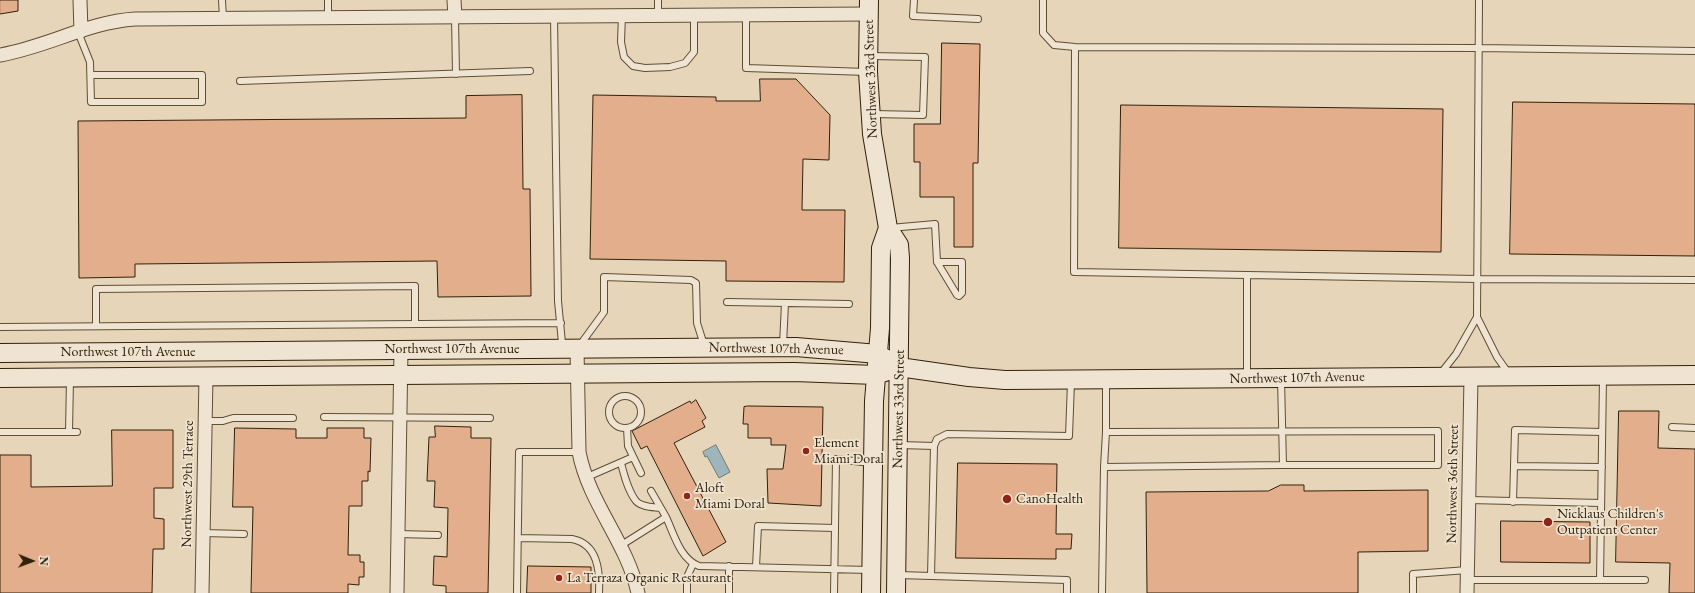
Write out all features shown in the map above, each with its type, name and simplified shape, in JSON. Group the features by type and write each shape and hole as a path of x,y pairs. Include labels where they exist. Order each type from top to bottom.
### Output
{"main road":[{"name":"Northwest 33rd Street","path":"869,7 868,64 873,145 888,228 899,245 900,251 896,593"},
{"name":"Northwest 33rd Street","path":"871,593 874,401 878,354 881,248 888,228"},
{"name":"Northwest 107th Avenue","path":"0,353 783,347 819,348 878,354 899,367 993,380 1695,375"},
{"path":"206,351 206,376"},
{"name":"Northwest 107th Avenue","path":"0,378 794,372 876,374 899,367"}],"street":[{"path":"79,31 80,0"},
{"path":"454,0 455,17"},
{"path":"0,55 34,48 103,23 123,20 746,15 869,7"},
{"path":"577,348 579,452 585,478 633,571 638,593"},
{"path":"397,593 401,350"},
{"name":"Northwest 29th Terrace","path":"202,593 206,376"},
{"name":"Northwest 36th Street","path":"1468,593 1472,377"}],"lane":[{"path":"222,0 223,19"},
{"path":"328,0 328,18"},
{"path":"658,0 658,15"},
{"path":"914,0 913,16 978,19"},
{"path":"1043,0 1043,33 1054,45 1075,47 1479,48 1695,51"},
{"path":"1479,0 1477,318 1497,357 1511,376"},
{"path":"622,15 621,42 624,57 633,66 646,68 670,67 685,63 694,52 694,15"},
{"path":"746,15 746,68 868,64 925,57 923,115 870,114"},
{"path":"554,16 558,301 562,343 577,348 604,312 604,277 691,280 696,283 698,323 705,348"},
{"path":"455,17 456,74"},
{"path":"79,31 90,62 91,102 202,102 202,75 91,75"},
{"path":"1075,47 1074,272 1478,279 1695,280"},
{"path":"240,82 530,71"},
{"path":"888,228 935,224 937,262 959,296 962,293 962,262 937,262"},
{"path":"1247,275 1247,378"},
{"path":"96,326 96,289 415,286 414,324"},
{"path":"727,302 849,304"},
{"path":"783,347 785,303"},
{"path":"1438,377 1456,354 1477,318"},
{"path":"0,327 561,323"},
{"path":"1600,580 1603,376"},
{"path":"70,377 70,432"},
{"path":"1281,378 1283,465"},
{"path":"931,576 934,446 937,439 947,434 1069,436 1071,380"},
{"path":"1102,593 1106,380"},
{"path":"624,395 635,399 641,413 636,423 627,428 621,428 613,422 609,413 609,408 614,399 624,395"},
{"path":"324,416 490,418"},
{"path":"205,421 223,421 233,418 293,418"},
{"path":"1672,427 1695,428"},
{"path":"627,428 628,446 641,473"},
{"path":"1513,502 1515,430 1602,432"},
{"path":"1104,467 1438,464 1438,431 1106,432"},
{"path":"0,432 77,432"},
{"path":"898,445 934,446"},
{"path":"517,593 519,452 579,452"},
{"path":"585,478 633,457"},
{"path":"834,593 836,459 873,463"},
{"path":"621,463 626,481 637,502 646,506 660,508"},
{"path":"1514,466 1602,467"},
{"path":"651,491 666,517 684,554 693,564 699,566 871,570"},
{"path":"1469,500 1601,503"},
{"path":"620,546 666,517"},
{"path":"756,567 758,526 835,528"},
{"path":"203,533 244,534"},
{"path":"398,534 438,535"},
{"path":"518,538 572,538 586,544 594,554 598,564 600,575 599,593"},
{"path":"687,593 687,577 693,564"},
{"path":"729,593 730,566"},
{"path":"1413,593 1413,574 1645,580"},
{"path":"896,575 1068,580 1067,593"}],"water":[{"path":"716,445 730,472 719,478 707,456 705,457 703,452"}],"building":[{"path":"0,0 18,0 18,11 0,14"},
{"path":"942,43 980,44 978,163 973,163 973,247 954,247 954,197 920,197 920,162 914,162 914,124 940,124"},
{"path":"760,79 796,79 830,115 829,160 803,159 802,210 845,210 844,282 726,281 726,261 590,259 593,95 716,97 716,101 760,101"},
{"path":"522,95 523,189 530,189 531,296 438,297 437,261 135,264 135,277 79,278 78,121 466,118 466,96"},
{"path":"1513,102 1695,104 1695,256 1510,254"},
{"path":"1121,105 1443,109 1441,252 1119,248"},
{"name":"Aloft Miami Doral","path":"696,400 706,418 702,421 705,427 674,443 726,542 703,556 647,446 641,449 632,431 690,401 691,403"},
{"name":"Element Miami Doral","path":"744,407 823,407 821,506 768,503 767,469 783,469 786,445 771,445 771,438 748,438 748,424 743,424"},
{"path":"1619,411 1659,411 1658,448 1695,449 1695,593 1669,593 1670,563 1616,562"},
{"path":"435,426 471,427 471,438 491,438 488,593 446,593 446,586 433,585 434,556 447,557 448,508 434,507 435,481 427,481 429,437 435,437"},
{"path":"235,428 296,429 296,438 327,438 327,428 364,428 364,438 371,438 370,472 368,471 368,481 362,481 362,506 349,506 348,555 360,555 360,562 364,562 364,577 359,577 359,585 348,584 348,593 251,593 253,507 233,507"},
{"path":"112,430 173,430 173,488 154,488 154,518 164,519 164,549 153,549 152,593 0,593 0,455 31,455 31,487 112,486"},
{"name":"CanoHealth","path":"958,463 1057,464 1056,534 1072,534 1071,549 1056,549 1056,559 956,558"},
{"path":"1281,485 1304,485 1304,491 1428,490 1428,551 1358,552 1358,593 1147,593 1146,492 1268,491"},
{"path":"1501,521 1590,522 1590,563 1501,562"},
{"path":"528,566 591,567 591,593 527,593"}],"place":[{"name":"Element Miami Doral","path":"806,451"},
{"name":"Aloft Miami Doral","path":"687,496"},
{"name":"CanoHealth","path":"1007,499"},
{"name":"Nicklaus Children's Outpatient Center","path":"1548,522"},
{"name":"La Terraza Organic Restaurant","path":"559,578"}]}
